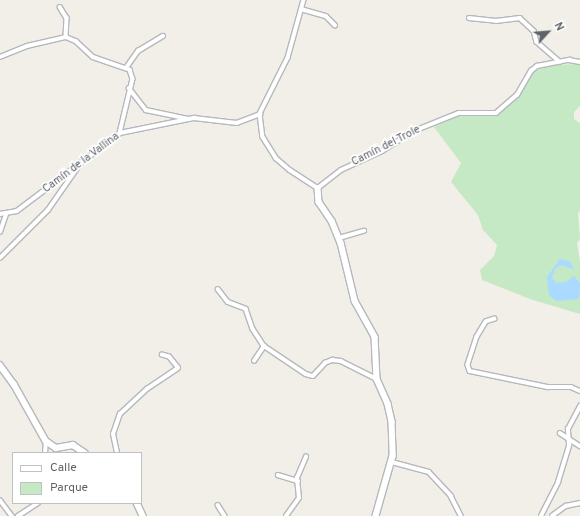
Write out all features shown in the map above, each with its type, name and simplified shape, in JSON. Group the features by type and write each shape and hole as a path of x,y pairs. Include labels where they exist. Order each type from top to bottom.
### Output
{"street":[{"path":"304,0 288,58 260,114 263,137 276,158 290,170 318,188 319,202 339,238 354,296 375,336 377,380 388,404 392,422 392,462 376,516"},
{"path":"60,7 67,18 66,37"},
{"path":"301,10 326,16 335,25"},
{"path":"469,18 496,21 520,18 534,31 537,42 560,62"},
{"path":"126,68 138,51 163,36"},
{"path":"0,57 28,46 66,37 76,41 93,57 126,68 133,77 120,133"},
{"name":"Camín del Trole","path":"318,188 340,170 382,151 414,130 459,113 496,113 517,95 531,71 543,64 580,62"},
{"path":"130,88 146,110 189,119"},
{"name":"Camín de la Vallina","path":"6,215 17,211 120,133 189,119 237,123 260,114"},
{"path":"0,258 48,210 79,165"},
{"path":"0,214 6,215 0,232"},
{"path":"339,238 364,232"},
{"path":"218,289 228,302 246,309 253,329 264,346 311,376 332,360 348,364 377,380"},
{"path":"495,319 486,322 477,337 468,366 470,371 534,385 571,387 580,391"},
{"path":"254,361 264,346"},
{"path":"118,452 113,434 117,418 147,389 178,368 170,357 162,355"},
{"path":"0,365 14,384 46,441 56,448 73,446 83,452"},
{"path":"541,516 558,482 568,439 568,429 580,406"},
{"path":"560,433 580,446"},
{"path":"45,452 46,441"},
{"path":"286,516 299,498 301,492 298,481 306,457"},
{"path":"392,462 429,472 451,496 461,516"},
{"path":"278,475 298,481"},
{"path":"0,500 12,516"},
{"path":"552,516 566,506 580,503"},
{"path":"18,516 36,504"},
{"path":"137,504 142,516"},
{"path":"218,505 225,516"}],"green space":[{"path":"580,64 580,106 574,112 574,119 580,123 580,211 578,213 580,239 577,243 580,262 580,314 530,299 482,280 480,270 494,256 497,245 483,230 478,215 451,182 461,163 434,127 463,114 496,115 514,98 534,71 552,65"}],"water":[{"path":"560,259 570,261 574,270 562,265 555,269 552,278 557,283 566,282 574,276 580,283 579,299 556,301 549,295 547,277"}]}
